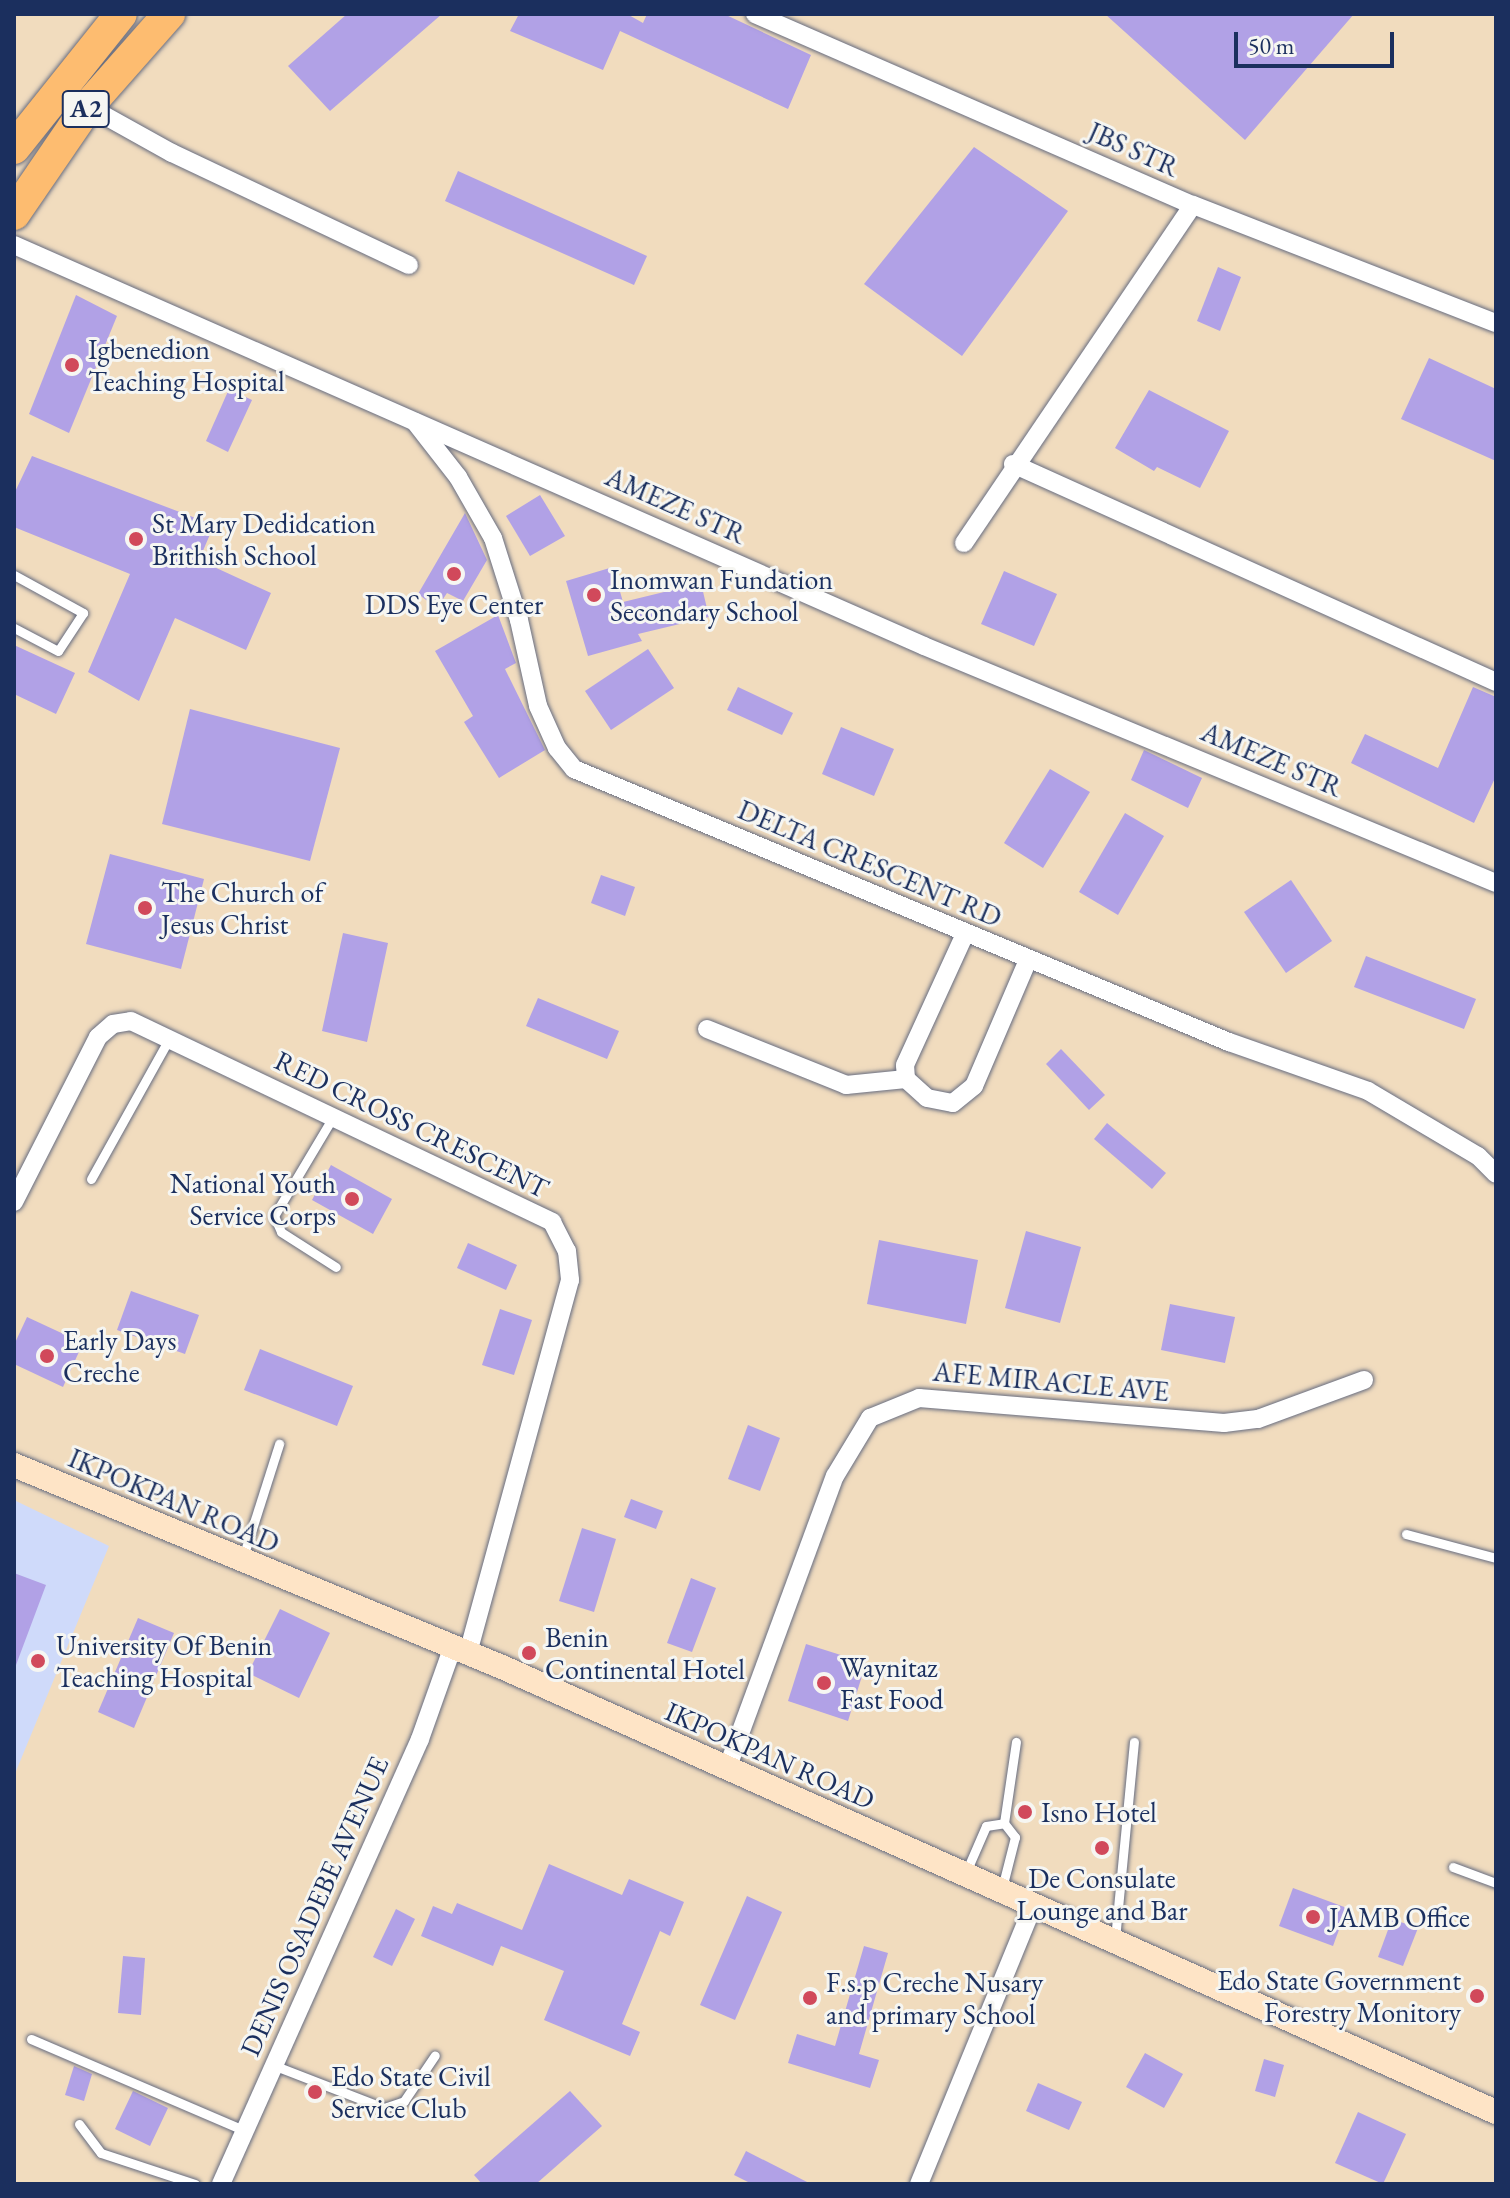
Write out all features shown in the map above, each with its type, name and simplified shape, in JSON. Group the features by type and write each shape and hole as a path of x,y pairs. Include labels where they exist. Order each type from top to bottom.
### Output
{"highway":[{"name":"A2","path":"21,132 121,14"},
{"name":"A2","path":"14,214 88,106 169,14"}],"street":[{"name":"JBS STR","path":"755,14 1193,205 1496,323"},
{"path":"58,91 172,153 409,265"},
{"path":"964,543 1013,464 1193,205"},
{"name":"AMEZE STR","path":"14,245 924,646 1496,883"},
{"name":"DELTA CRESCENT RD","path":"414,419 458,477 493,538 519,620 538,706 557,748 574,769 1028,960 1368,1091 1478,1156 1496,1174"},
{"path":"1013,464 1496,682"},
{"path":"905,1072 965,934"},
{"path":"905,1072 927,1098 953,1103 963,1097 974,1086 1028,960"},
{"name":"RED CROSS CRESCENT","path":"14,1202 98,1037 113,1024 131,1021 552,1222 567,1251 570,1280 460,1651"},
{"path":"707,1029 846,1085 905,1072"},
{"name":"AFE MIRACLE AVE","path":"727,1769 835,1476 870,1418 919,1398 1224,1423 1258,1419 1364,1380"},
{"name":"IKPOKPAN ROAD","path":"14,1465 460,1651 1496,2112"},
{"name":"DENIS OSADEBE AVENUE","path":"221,2184 460,1651"},
{"path":"919,2184 1033,1906"}],"lane":[{"path":"14,575 83,613 58,651 14,628"},
{"path":"91,1179 169,1039"},
{"path":"333,1117 274,1216 281,1232 336,1267"},
{"path":"242,1561 279,1444"},
{"path":"1406,1534 1496,1558"},
{"path":"1001,1892 1015,1837 1004,1823 1016,1742"},
{"path":"1115,1942 1134,1742"},
{"path":"964,1875 986,1826 1004,1823"},
{"path":"1453,1867 1496,1883"},
{"path":"31,2039 243,2130"},
{"path":"273,2065 384,2108 404,2101 435,2055"},
{"path":"79,2124 101,2153 195,2184"}],"shaded area":[{"name":"University Of Benin Teaching Hospital","path":"14,1500 109,1546 14,1776"}],"building":[{"path":"347,14 442,14 330,111 288,66"},
{"path":"519,14 627,14 643,23 647,14 724,14 811,55 788,109 620,31 603,70 510,31"},
{"path":"1105,14 1354,14 1245,140"},
{"path":"974,147 1068,211 962,356 864,284"},
{"path":"458,171 647,256 634,285 445,201"},
{"path":"1218,267 1241,277 1220,331 1197,321"},
{"name":"Igbenedion Teaching Hospital","path":"76,295 117,316 69,433 29,414"},
{"path":"1429,358 1496,389 1496,461 1401,419"},
{"path":"229,389 252,400 228,452 206,441"},
{"path":"1149,390 1229,431 1200,488 1157,467 1154,471 1115,448"},
{"path":"32,456 214,525 199,560 271,593 246,650 175,618 139,701 88,672 130,574 14,527 14,494"},
{"path":"540,495 565,536 530,556 506,516"},
{"name":"DDS Eye Center","path":"465,513 487,560 463,601 447,593 437,608 418,594"},
{"path":"613,567 623,602 701,583 709,617 638,634 642,641 588,656 566,581"},
{"path":"1004,571 1057,594 1034,646 981,624"},
{"path":"498,615 516,663 505,669 545,750 499,778 464,722 473,716 435,651"},
{"path":"14,645 75,673 56,714 14,694"},
{"path":"648,649 674,688 611,730 585,691"},
{"path":"738,687 793,713 782,735 727,710"},
{"path":"1473,687 1496,697 1496,776 1474,823 1351,763 1365,734 1438,768"},
{"path":"190,709 340,748 310,861 162,824"},
{"path":"841,727 894,749 874,796 822,774"},
{"path":"1144,750 1202,778 1188,808 1131,780"},
{"path":"1050,769 1090,792 1043,868 1004,843"},
{"path":"1125,813 1164,836 1118,915 1079,892"},
{"path":"110,854 204,879 181,969 86,944"},
{"path":"601,875 635,887 625,916 591,903"},
{"path":"1291,880 1332,941 1286,973 1244,912"},
{"path":"343,933 388,943 367,1042 322,1031"},
{"path":"1366,956 1476,999 1464,1029 1354,987"},
{"path":"538,998 619,1031 607,1059 526,1026"},
{"path":"1061,1049 1105,1095 1089,1110 1046,1064"},
{"path":"1107,1123 1166,1173 1152,1189 1094,1139"},
{"name":"National Youth Service Corps","path":"331,1165 392,1199 373,1234 312,1200"},
{"path":"1026,1231 1081,1247 1060,1323 1005,1308"},
{"path":"879,1240 978,1260 966,1324 867,1304"},
{"path":"468,1243 517,1265 506,1290 457,1268"},
{"path":"131,1291 199,1315 185,1354 117,1330"},
{"path":"1170,1304 1235,1317 1225,1363 1161,1350"},
{"path":"500,1309 532,1320 514,1375 482,1365"},
{"path":"27,1317 83,1343 63,1387 14,1364 14,1345"},
{"path":"260,1349 353,1386 337,1426 244,1390"},
{"path":"748,1425 780,1438 760,1491 728,1479"},
{"path":"631,1499 663,1511 656,1529 624,1517"},
{"path":"582,1528 616,1539 594,1612 559,1601"},
{"path":"14,1573 46,1585 16,1665 14,1665"},
{"path":"691,1578 716,1588 692,1652 667,1643"},
{"path":"280,1609 330,1633 299,1698 248,1673"},
{"path":"138,1618 174,1633 134,1728 98,1712"},
{"path":"806,1644 866,1663 848,1721 788,1701"},
{"path":"549,1864 622,1895 629,1879 684,1902 670,1936 660,1931 622,2024 640,2032 630,2056 544,2020 564,1971 501,1946 493,1966 421,1936 433,1906 452,1914 457,1903 522,1930"},
{"name":"JAMB Office","path":"1293,1888 1347,1908 1333,1946 1279,1926"},
{"path":"747,1896 782,1912 735,2020 700,2005"},
{"path":"396,1909 415,1919 392,1966 373,1957"},
{"path":"1392,1919 1418,1928 1403,1966 1378,1957"},
{"path":"864,1946 888,1953 859,2054 879,2060 870,2088 788,2063 797,2034 835,2046"},
{"path":"123,1956 145,1958 141,2015 118,2013"},
{"path":"1145,2053 1183,2074 1164,2108 1126,2087"},
{"path":"1264,2059 1284,2065 1275,2097 1255,2091"},
{"path":"74,2066 92,2074 84,2101 65,2095"},
{"path":"1038,2083 1082,2102 1069,2130 1026,2111"},
{"path":"133,2091 168,2108 150,2146 115,2129"},
{"path":"570,2091 602,2126 536,2184 482,2184 474,2175"},
{"path":"1358,2112 1406,2134 1383,2184 1335,2163"},
{"path":"746,2151 811,2184 752,2184 734,2175"}],"place":[{"name":"Igbenedion Teaching Hospital","path":"72,365"},
{"name":"St Mary Dedidcation Brithish School","path":"136,539"},
{"name":"DDS Eye Center","path":"454,574"},
{"name":"Inomwan Fundation Secondary School","path":"594,595"},
{"name":"The Church of Jesus Christ","path":"145,908"},
{"name":"National Youth Service Corps","path":"352,1199"},
{"name":"Early Days Creche","path":"47,1356"},
{"name":"Benin Continental Hotel","path":"529,1653"},
{"name":"University Of Benin Teaching Hospital","path":"38,1661"},
{"name":"Waynitaz Fast Food","path":"824,1683"},
{"name":"Isno Hotel","path":"1025,1812"},
{"name":"De Consulate Lounge and Bar","path":"1102,1848"},
{"name":"JAMB Office","path":"1313,1917"},
{"name":"Edo State Government Forestry Monitory","path":"1477,1996"},
{"name":"F.s.p Creche Nusary and primary School","path":"810,1998"},
{"name":"Edo State Civil Service Club","path":"315,2092"}]}
